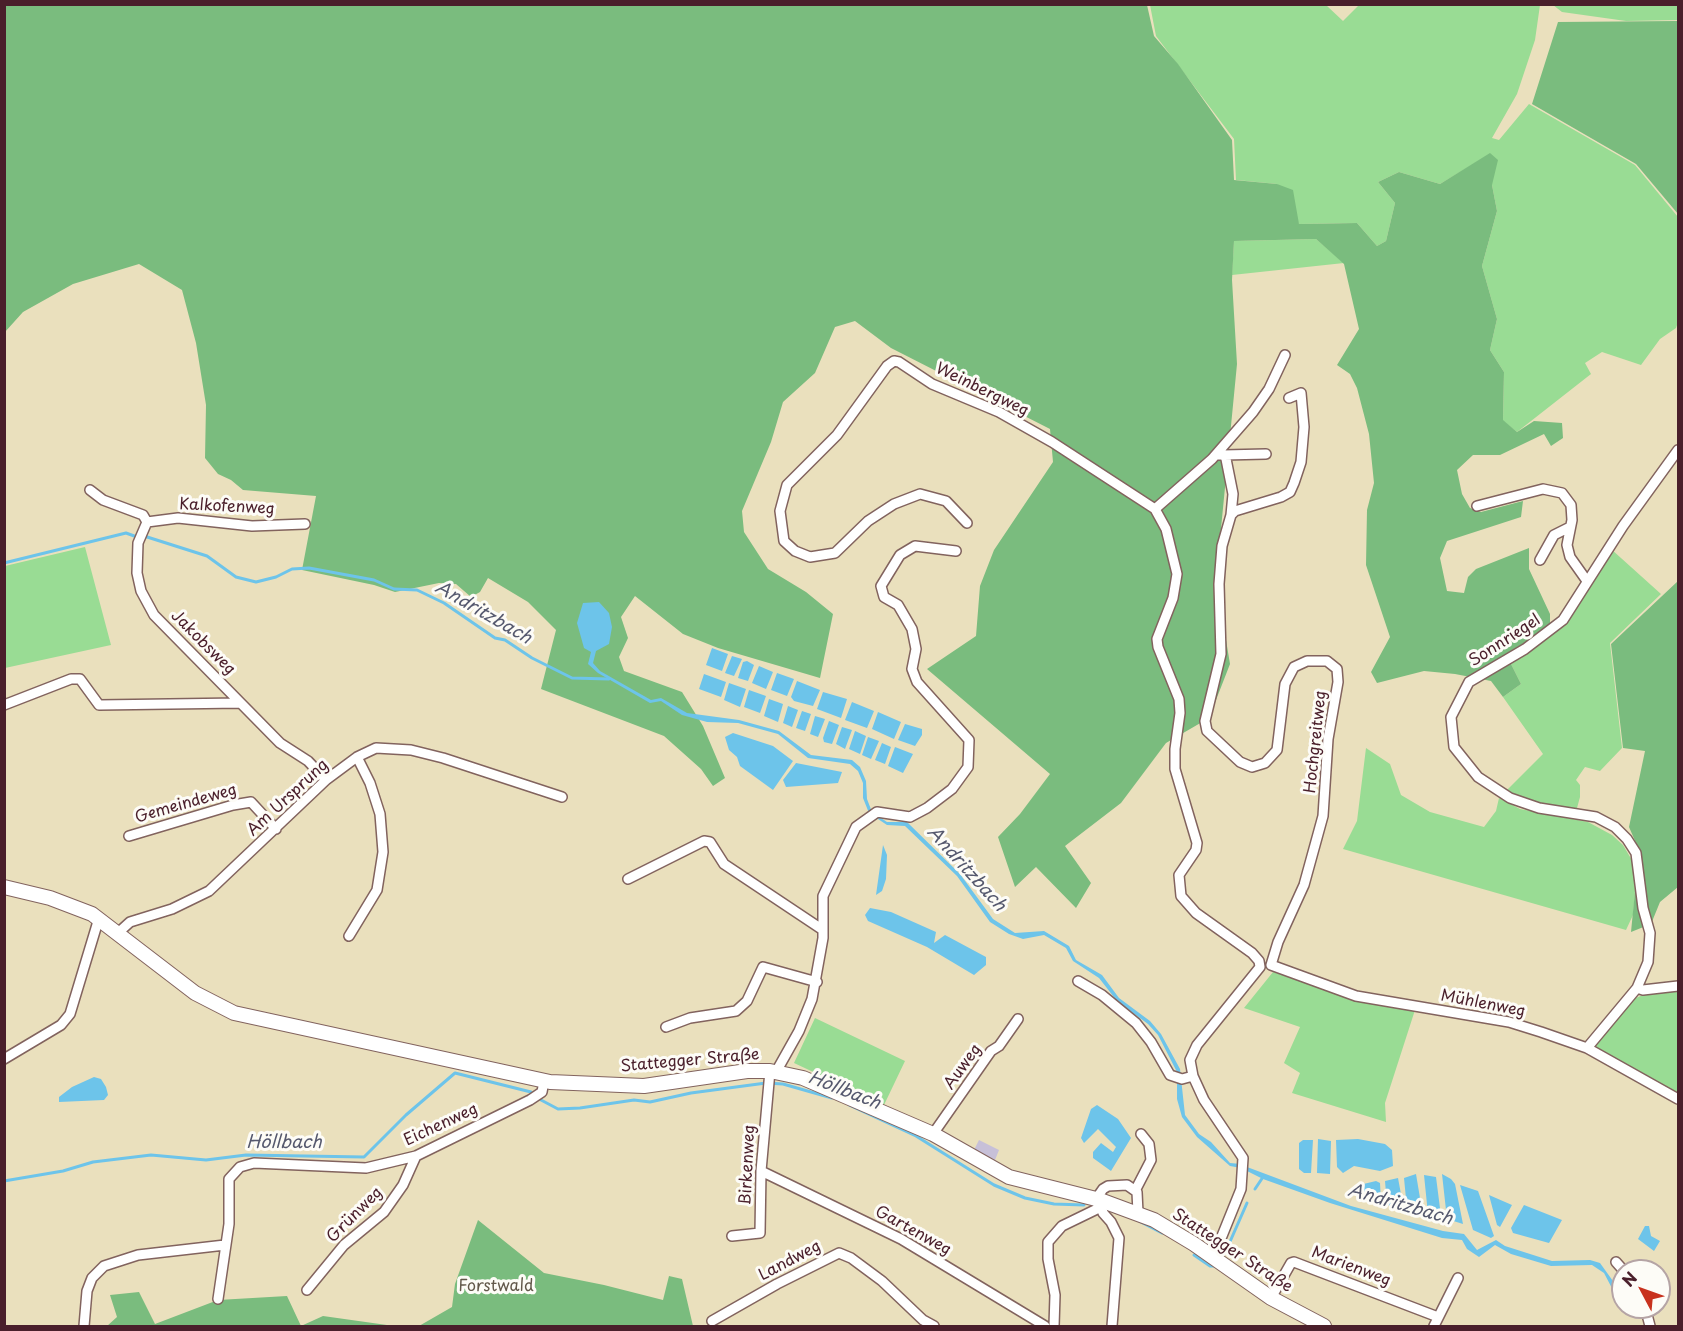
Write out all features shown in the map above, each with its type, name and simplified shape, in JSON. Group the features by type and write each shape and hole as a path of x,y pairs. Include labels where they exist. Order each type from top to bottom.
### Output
{"main road":[{"name":"Stattegger Straße","path":"4,887 75,906 99,918 195,993 234,1013 544,1081 644,1086 747,1071 773,1071 833,1090 933,1134 1009,1177 1138,1213 1181,1235 1271,1298 1324,1326"}],"street":[{"path":"1260,968 1259,961 1252,953 1196,913 1181,896 1179,875 1196,850 1197,843 1175,769 1175,749 1180,714 1179,699 1158,647 1157,639 1173,598 1177,574 1166,529 1155,509 1220,455 1269,389 1285,356"},
{"name":"Weinbergweg","path":"967,523 946,501 920,494 894,504 868,521 835,553 810,557 795,551 784,541 780,511 787,485 837,435 887,366 894,361 932,384 999,412 1052,442 1155,509"},
{"path":"1231,515 1248,505 1281,497 1290,492 1293,487 1301,462 1304,428 1301,393 1289,398"},
{"name":"Sonnriegel","path":"1587,1048 1637,988 1648,962 1650,933 1643,908 1636,854 1627,839 1615,827 1596,817 1539,808 1510,798 1478,777 1454,747 1451,717 1469,682 1525,649 1563,620 1587,580 1678,450"},
{"path":"1220,455 1266,454"},
{"name":"Hochgreitweg","path":"1220,455 1233,494 1231,515 1219,567 1221,654 1205,721 1207,731 1246,766 1265,763 1277,750 1285,684 1294,667 1307,661 1328,661 1334,665 1338,675 1328,739 1323,816 1304,885 1275,949 1271,965"},
{"path":"1477,506 1543,489 1562,493 1571,505 1567,545 1570,557 1587,580"},
{"path":"90,490 103,500 143,515 145,526"},
{"name":"Kalkofenweg","path":"145,526 178,518 252,526 305,524"},
{"name":"Jakobsweg","path":"145,526 138,543 137,573 141,591 154,615 280,743 309,761 326,780"},
{"path":"1540,560 1554,535 1570,527"},
{"path":"773,1071 800,1031 817,982 825,889 856,827 877,812 910,817 927,808 952,789 968,767 970,749 965,732 930,697 913,675 916,649 912,629 898,605 884,597 881,586 900,555 915,546 956,551"},
{"path":"4,705 71,679 80,679 99,705 240,703"},
{"name":"Am Ursprung","path":"119,932 130,922 172,909 209,891 326,780 357,757 376,748 411,750 562,797"},
{"path":"350,936 378,890 383,852 380,814 370,783 357,757"},
{"name":"Gemeindeweg","path":"129,836 233,805 251,802 276,829"},
{"path":"628,879 704,842 710,843 724,864 823,930"},
{"path":"4,1059 61,1024 70,1014 99,918"},
{"path":"1211,1256 1222,1236 1241,1189 1243,1158 1216,1121 1193,1076 1190,1060 1193,1050 1260,968 1271,965"},
{"name":"Mühlenweg","path":"1271,965 1356,996 1509,1022 1587,1048 1678,1099"},
{"path":"666,1027 690,1018 736,1011 747,1001 763,967 817,982"},
{"path":"1078,981 1102,994 1136,1023 1151,1042 1167,1071 1178,1078 1193,1076"},
{"path":"1637,988 1643,990 1678,986"},
{"name":"Auweg","path":"933,1134 991,1051 999,1046 1018,1019"},
{"name":"Birkenweg","path":"732,1236 760,1233 761,1171 773,1071"},
{"name":"Eichenweg","path":"218,1299 229,1224 230,1179 240,1167 262,1163 366,1168 416,1156 530,1100 542,1092 544,1081"},
{"path":"1136,1190 1151,1160 1149,1144 1141,1134"},
{"name":"Grünweg","path":"307,1290 344,1245 384,1212 403,1185 416,1156"},
{"name":"Gartenweg","path":"761,1171 901,1239 1045,1326"},
{"path":"1054,1326 1055,1295 1048,1259 1048,1242 1062,1226 1097,1209 1103,1189 1108,1186 1120,1184 1136,1190 1139,1196 1138,1213"},
{"path":"1098,1200 1103,1213 1111,1222 1119,1238 1112,1326"},
{"path":"84,1326 87,1291 92,1278 104,1266 138,1255 225,1245"},
{"name":"Landweg","path":"712,1321 777,1284 840,1253 851,1258 882,1281 923,1320 934,1326"},
{"name":"Marienweg","path":"1271,1298 1290,1263 1294,1262 1436,1322"},
{"path":"1436,1322 1458,1278"}],"shaded area":[{"path":"979,1140 999,1150 995,1160 974,1150"}],"green space":[{"path":"5,5 1147,5 1154,36 1178,64 1232,140 1234,180 1277,184 1293,190 1299,224 1357,223 1377,246 1386,241 1395,203 1378,182 1399,172 1440,184 1490,153 1498,160 1492,185 1497,211 1482,266 1497,319 1490,350 1504,372 1503,420 1517,432 1534,421 1562,423 1563,438 1551,446 1544,434 1500,455 1473,455 1457,470 1462,494 1470,508 1481,512 1523,501 1521,517 1447,541 1440,558 1447,591 1464,593 1468,577 1476,569 1529,548 1529,569 1550,614 1550,627 1506,654 1521,684 1503,697 1491,681 1455,674 1424,671 1377,683 1371,672 1390,637 1366,565 1367,510 1374,483 1369,434 1357,388 1350,374 1337,365 1359,329 1344,264 1316,239 1234,241 1232,280 1237,364 1216,580 1230,664 1209,718 1166,743 1121,803 1065,846 1091,883 1076,908 1036,867 1015,887 998,837 1020,814 1050,774 927,669 976,636 980,586 994,550 1053,462 1050,429 891,348 855,321 835,327 815,373 783,402 771,442 742,511 744,532 768,569 806,592 833,614 820,678 718,648 683,634 635,596 621,617 628,638 619,657 624,671 682,692 703,726 725,778 713,786 701,769 664,736 541,689 556,630 528,602 488,578 480,592 471,597 456,584 439,583 395,592 374,585 302,570 316,496 243,490 231,480 218,474 205,458 206,405 196,343 182,290 139,264 73,284 23,312 5,332"},
{"path":"1150,5 1326,5 1343,21 1359,5 1540,5 1535,40 1517,94 1492,138 1499,140 1529,104 1635,165 1678,217 1678,322 1676,328 1660,339 1641,365 1602,352 1585,363 1591,374 1517,432 1503,421 1504,372 1490,350 1497,319 1482,266 1497,211 1490,154 1440,184 1399,172 1378,182 1395,203 1386,241 1377,246 1357,223 1299,224 1277,184 1236,180 1234,139 1156,36"},
{"path":"1553,5 1678,5 1678,20 1626,21 1562,12"},
{"path":"1678,21 1678,214 1636,164 1532,104 1558,22"},
{"path":"1316,239 1344,263 1232,275 1234,241"},
{"path":"85,547 111,645 5,668 5,566"},
{"path":"1611,549 1661,594 1610,643 1622,748 1600,771 1585,767 1576,780 1580,785 1577,808 1574,810 1542,805 1505,792 1543,754 1503,697 1521,684 1509,660 1556,630"},
{"path":"1678,581 1678,887 1660,902 1651,924 1631,932 1639,850 1629,827 1645,751 1623,748 1611,644"},
{"path":"1366,748 1390,764 1401,795 1430,812 1484,827 1496,811 1499,798 1520,809 1588,822 1612,835 1623,845 1633,862 1635,891 1633,915 1626,930 1343,849 1357,821"},
{"path":"1273,972 1363,1002 1415,1010 1385,1103 1386,1122 1292,1093 1300,1073 1284,1063 1300,1027 1244,1008"},
{"path":"1678,990 1678,1094 1595,1050 1595,1047 1629,1001 1645,994"},
{"path":"815,1018 905,1061 884,1105 794,1063"},
{"name":"Forstwald","path":"478,1220 544,1273 663,1300 669,1276 682,1279 693,1326 419,1326 452,1307 455,1284"},
{"path":"139,1292 155,1324 218,1300 287,1296 301,1326 107,1326 117,1317 110,1295"},
{"path":"323,1316 394,1326 301,1326"}],"water":[{"path":"599,602 609,613 612,627 609,644 596,651 593,663 600,671 651,700 661,698 687,713 739,720 779,731 811,755 852,760 860,767 866,781 867,799 872,812 887,822 907,822 960,874 993,919 1015,933 1044,931 1069,946 1076,960 1102,975 1119,998 1150,1021 1161,1034 1180,1069 1185,1115 1199,1134 1211,1142 1230,1163 1241,1164 1241,1168 1230,1166 1197,1137 1182,1117 1177,1099 1177,1072 1158,1035 1148,1024 1117,1001 1099,978 1073,961 1066,948 1044,935 1023,939 1009,934 990,922 957,876 905,826 887,825 869,813 863,798 863,783 858,771 850,764 808,758 778,734 738,723 707,722 682,715 661,701 650,703 598,673 588,664 591,652 584,648 577,623 583,603"},
{"path":"712,648 728,654 722,671 706,665"},
{"path":"732,656 742,659 734,676 725,673"},
{"path":"747,661 754,665 748,681 738,678 743,662"},
{"path":"759,666 773,672 766,689 752,683"},
{"path":"777,673 794,679 787,696 771,690"},
{"path":"704,674 726,682 721,697 699,689"},
{"path":"797,681 820,690 813,706 794,701 791,697"},
{"path":"729,683 746,689 740,707 724,700"},
{"path":"749,690 766,696 760,713 744,707"},
{"path":"823,692 847,699 841,718 817,709"},
{"path":"769,699 783,704 778,722 764,716"},
{"path":"852,702 874,711 867,728 845,720"},
{"path":"788,706 798,710 792,727 783,723"},
{"path":"802,711 811,714 805,731 796,728"},
{"path":"878,712 901,722 894,739 872,729"},
{"path":"815,716 825,719 818,737 810,734"},
{"path":"829,721 839,725 832,744 824,742 823,738"},
{"path":"905,724 922,729 922,735 915,746 898,740"},
{"path":"842,727 852,730 845,749 836,744"},
{"path":"855,731 866,736 860,754 849,749"},
{"path":"733,733 773,746 793,761 773,790 740,766 737,757 729,750 725,737"},
{"path":"868,737 879,741 871,759 862,755"},
{"path":"882,743 891,747 885,764 875,760"},
{"path":"895,747 913,754 903,773 888,766"},
{"path":"796,763 842,772 838,783 786,787 783,780"},
{"path":"883,845 887,855 886,879 882,891 876,895"},
{"path":"870,908 891,912 936,932 934,943 945,935 986,957 986,965 974,975 927,947 868,921 865,915"},
{"path":"94,1077 101,1079 106,1087 108,1095 104,1100 59,1102 59,1097 72,1087"},
{"path":"1097,1105 1118,1119 1131,1138 1111,1171 1093,1158 1093,1152 1101,1143 1113,1152 1116,1147 1098,1129 1084,1143 1081,1138 1091,1109"},
{"path":"1318,1139 1331,1141 1330,1174 1317,1173"},
{"path":"1358,1139 1385,1144 1392,1150 1393,1166 1380,1171 1354,1166 1343,1173 1337,1167 1336,1140"},
{"path":"1303,1140 1313,1140 1311,1173 1304,1173 1299,1169 1299,1143"},
{"path":"1247,1167 1351,1206 1443,1231 1464,1234 1477,1250 1496,1240 1505,1246 1552,1261 1590,1260 1600,1263 1611,1278 1611,1286 1604,1273 1592,1265 1551,1266 1511,1254 1495,1245 1479,1257 1467,1249 1462,1240 1442,1238 1330,1203 1247,1171"},
{"path":"1416,1174 1422,1210 1407,1209 1404,1178"},
{"path":"1442,1174 1455,1184 1463,1224 1447,1219"},
{"path":"1424,1175 1436,1177 1441,1216 1428,1214"},
{"path":"1398,1178 1403,1205 1401,1209 1387,1205 1385,1181"},
{"path":"1376,1181 1380,1183 1381,1202 1375,1204 1357,1197 1355,1186"},
{"path":"1460,1185 1478,1191 1494,1236 1491,1238 1473,1230"},
{"path":"1489,1195 1512,1205 1500,1227 1497,1225"},
{"path":"1524,1205 1562,1220 1549,1243 1513,1233 1511,1228"},
{"path":"1645,1226 1649,1226 1651,1236 1660,1241 1654,1251 1638,1239"}],"waterway":[{"name":"Andritzbach","path":"4,563 126,533 137,537"},
{"name":"Andritzbach","path":"144,536 207,556 236,577 256,582 276,577 292,569 309,568 374,580 394,589 417,590 444,603 495,638 505,640 532,658 572,678 609,679"},
{"name":"Höllbach","path":"4,1181 63,1171 93,1162 151,1155 206,1160 246,1155 364,1157 406,1115 455,1073 531,1092"},
{"name":"Höllbach","path":"541,1100 558,1109 580,1108 634,1100 650,1102 691,1093 766,1083 783,1084 832,1098"},
{"name":"Höllbach","path":"849,1105 916,1136 994,1185 1025,1198 1054,1204 1084,1205"},
{"name":"Höllbach","path":"1255,1189 1263,1177"},
{"name":"Höllbach","path":"1225,1253 1247,1203"},
{"name":"Höllbach","path":"1139,1221 1162,1233"},
{"name":"Höllbach","path":"1194,1255 1210,1266 1214,1266"}]}
